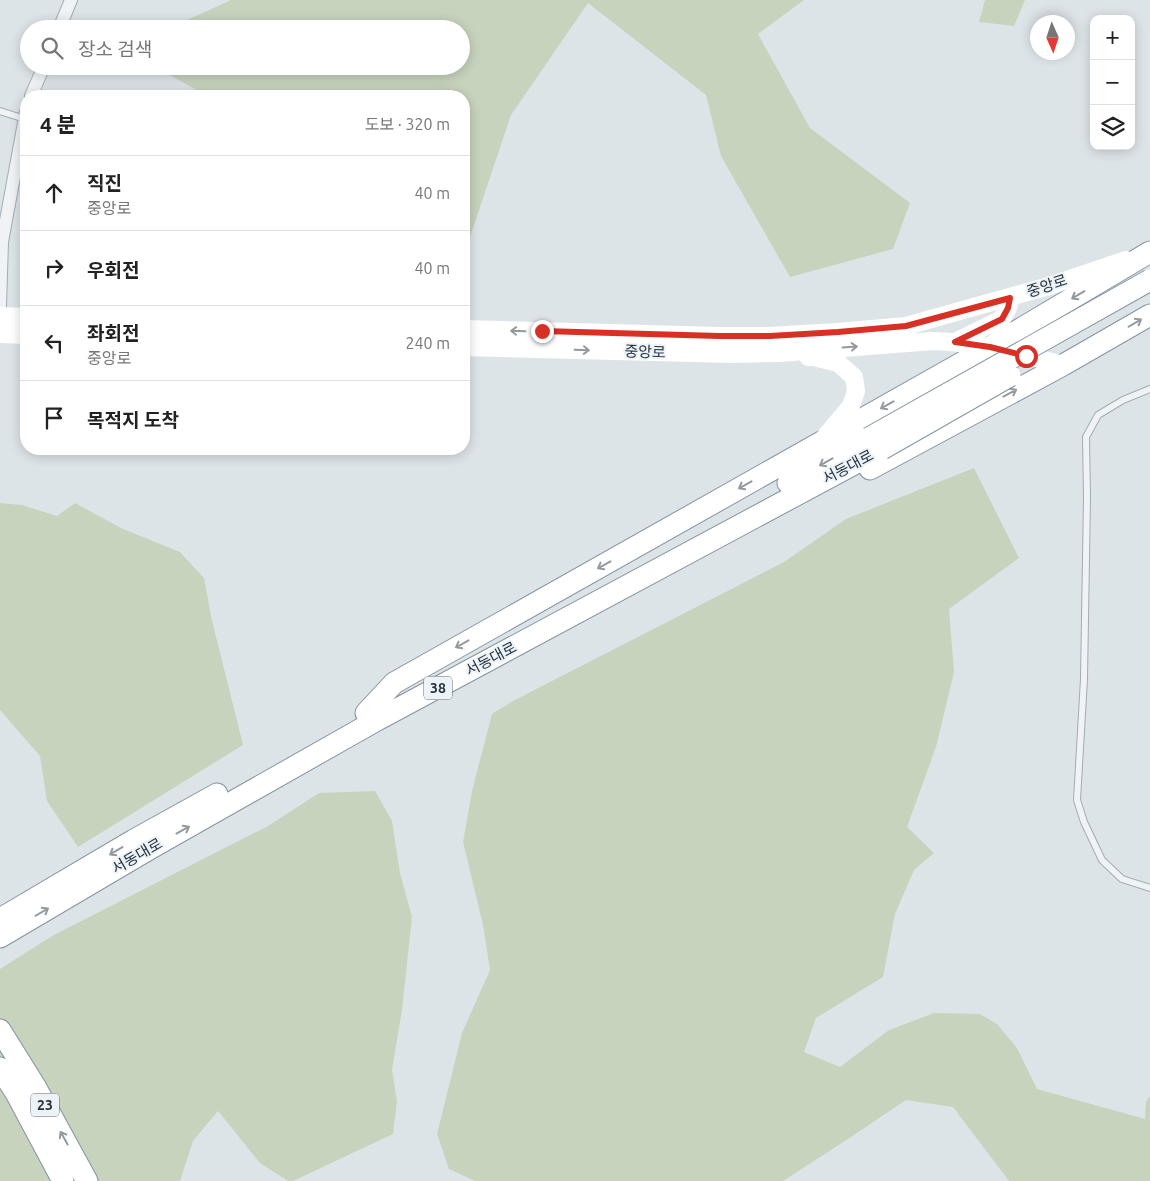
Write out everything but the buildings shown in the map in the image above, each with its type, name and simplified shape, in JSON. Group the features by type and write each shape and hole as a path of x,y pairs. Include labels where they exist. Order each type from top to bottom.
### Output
{"highway":[{"path":"371,716 394,683 990,347 1150,252"},
{"name":"38","path":"875,444 1150,280"},
{"name":"38","path":"875,444 1150,296"},
{"path":"371,716 419,713 1062,365 1150,315"},
{"path":"920,386 948,389 960,409 945,428"},
{"name":"서동대로","path":"0,937 371,716 537,621 875,444"},
{"name":"서동대로","path":"0,919 134,840 371,716"},
{"name":"23","path":"0,1030 35,1086 87,1181"},
{"name":"23","path":"0,1068 16,1093 63,1181"}],"main road":[{"name":"중앙로","path":"470,329 770,336 906,326 1010,298 1150,252"},
{"path":"955,342 1002,319 1008,308 1010,298"},
{"path":"0,316 20,317"},
{"path":"0,334 20,335"},
{"name":"중앙로","path":"470,347 732,354 779,353 934,341 990,347 1062,365"},
{"path":"732,354 814,358 838,363 854,377 856,391 851,406 820,443"}],"street":[{"path":"63,20 71,0"},
{"path":"34,90 40,75"},
{"path":"0,306 2,228 20,144"}],"lane":[{"path":"0,111 20,115"},
{"path":"1150,389 1123,400 1098,415 1086,437 1087,498 1084,679 1077,800 1084,822 1102,860 1122,879 1150,888"}],"green space":[{"path":"231,0 804,0 758,34 810,128 910,203 893,249 790,277 721,156 706,95 588,3 511,115 470,237 470,90 196,90 170,75 470,75 470,20 187,20"},
{"path":"985,0 1025,0 1014,26 979,22"},
{"path":"974,468 1019,558 949,609 954,672 936,747 907,827 934,853 914,870 895,914 883,977 816,1018 804,1052 840,1067 889,1030 934,1013 980,1014 997,1024 1017,1048 1037,1089 1145,1119 1146,1102 1150,1096 1150,1181 1009,1181 953,1107 906,1100 783,1181 475,1181 449,1169 437,1134 462,1033 490,970 483,925 463,842 472,791 492,714 513,701 784,562 846,519"},
{"path":"0,503 22,505 57,516 75,503 123,529 180,552 204,578 212,621 243,745 78,847 47,801 40,756 0,710"},
{"path":"375,791 392,821 400,873 412,917 402,1010 392,1070 397,1101 393,1134 293,1181 288,1181 260,1163 218,1111 193,1141 180,1181 0,1181 0,969 52,936 268,826 319,793"}],"route":[{"path":"542,331 719,336 770,336 838,332 906,326 1010,298 1008,308 1002,319 955,342 990,347 1026,356"}]}
